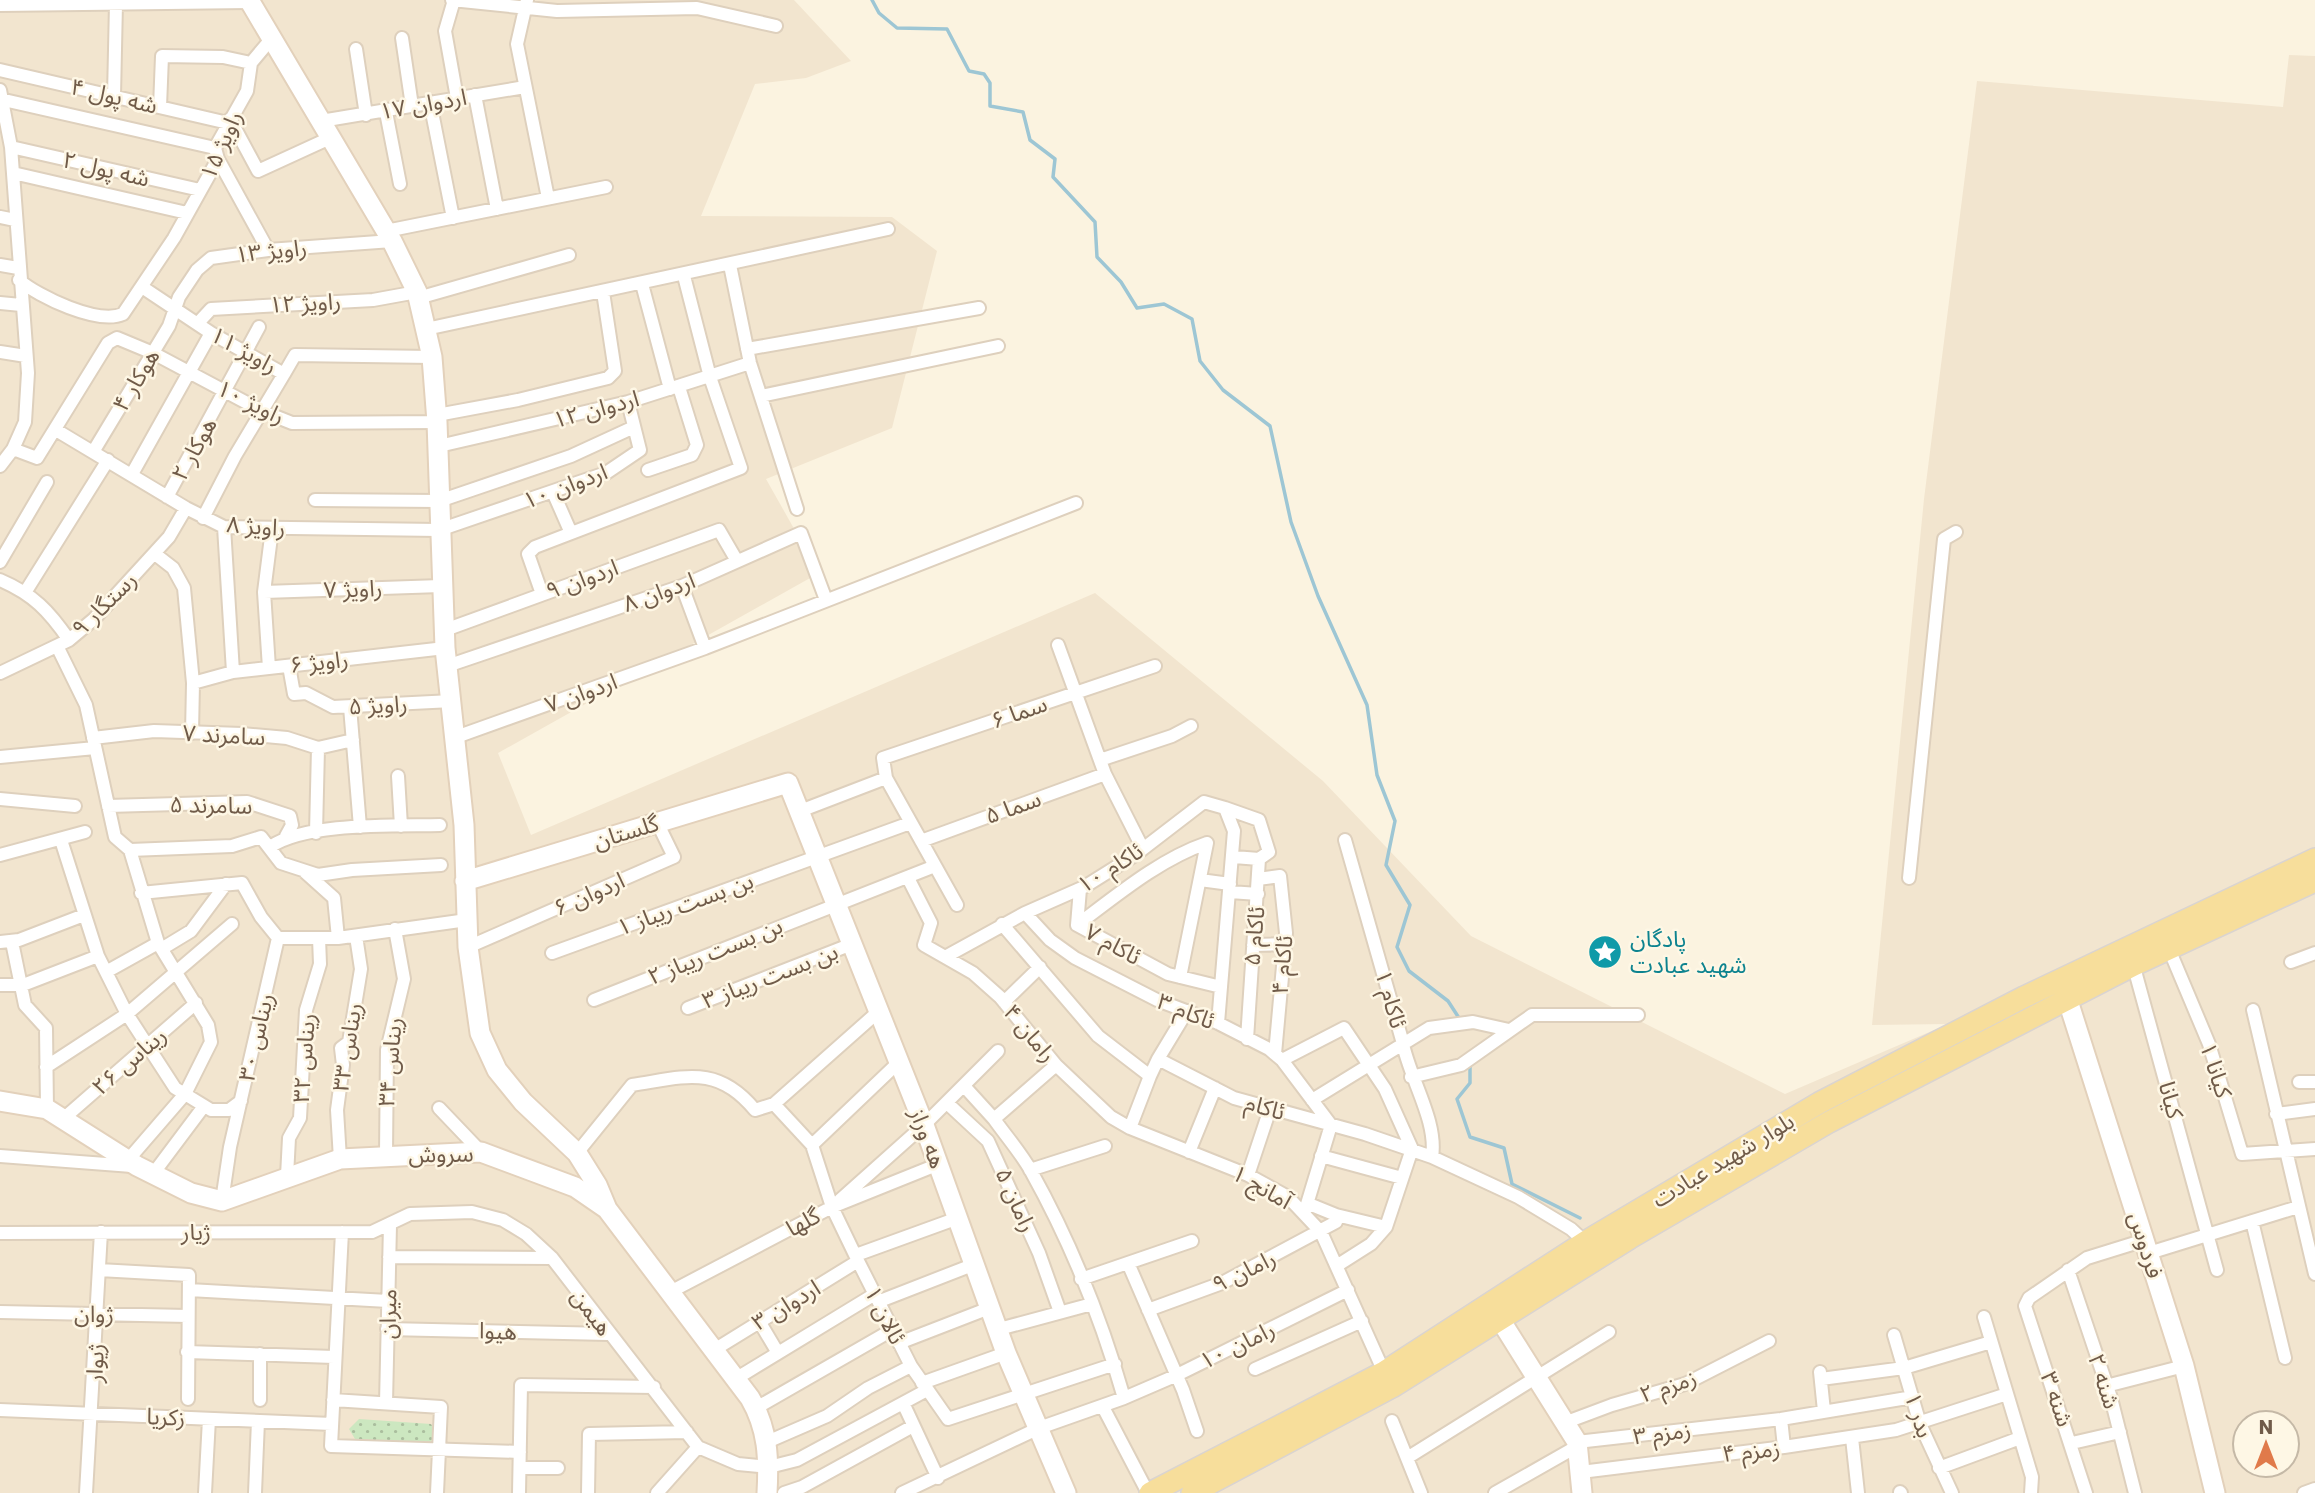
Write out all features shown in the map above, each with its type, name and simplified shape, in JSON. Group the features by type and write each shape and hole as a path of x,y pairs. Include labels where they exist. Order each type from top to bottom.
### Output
{"main road":[{"name":"بلوار شهید عبادت","path":"1192,1493 1392,1387 1501,1321 1824,1113 2070,999 2131,957 2315,859"},
{"name":"بلوار شهید عبادت","path":"1149,1493 1384,1372 1585,1242 1824,1113 2061,980 2131,957 2169,949 2315,881"}],"street":[{"path":"457,98 445,31 453,0 697,8 776,26"},
{"path":"0,5 250,1 389,236 417,295 432,357 439,446 441,586 456,737 468,947 480,1033 491,1059 523,1102 577,1153 597,1185 607,1209"},
{"path":"114,96 116,3"},
{"path":"526,4 517,44 548,198"},
{"name":"راویژ ۱۵","path":"18,274 35,293 105,319 123,314 200,190 229,121 247,91 251,63 272,38"},
{"path":"402,38 412,106"},
{"path":"356,49 366,115"},
{"path":"160,107 162,56 223,57 251,63"},
{"name":"شه پول ۴","path":"0,70 229,121"},
{"name":"اردوان ۱۷","path":"229,121 258,171 326,130 366,115 525,87"},
{"path":"0,90 15,219 26,356 24,422 13,449 0,466"},
{"path":"475,95 497,209"},
{"path":"1,99 216,153 268,250"},
{"path":"430,102 453,218"},
{"path":"386,112 400,184"},
{"name":"شه پول ۲","path":"7,142 200,190"},
{"path":"9,170 187,213"},
{"name":"راویژ ۱۳","path":"175,307 197,270 211,258 389,236 453,218 606,187"},
{"path":"0,217 15,219"},
{"path":"426,329 684,276 888,229"},
{"name":"راویژ ۱۲","path":"198,323 211,309 417,295 569,255"},
{"path":"0,265 18,274"},
{"path":"730,265 750,363 797,509"},
{"path":"542,594 528,554 535,547 741,468 710,377 684,276"},
{"path":"642,284 674,388 697,445 692,455 648,470"},
{"name":"راویژ ۱۱","path":"142,287 211,333 284,374 295,355 432,357"},
{"name":"راویژ ۱۰","path":"56,430 108,344 117,338 227,390 262,411 292,423 437,418 608,378 615,371 603,292"},
{"path":"0,303 21,306"},
{"name":"هوکار ۴","path":"93,452 169,326 175,307"},
{"path":"747,349 979,308"},
{"name":"هوکار ۲","path":"167,497 259,327"},
{"path":"132,474 211,333"},
{"path":"761,396 998,346"},
{"path":"0,352 26,356"},
{"name":"اردوان ۱۲","path":"439,446 628,402 750,363"},
{"path":"203,518 284,374"},
{"name":"اردوان ۱۰","path":"439,530 606,473 640,450 628,402"},
{"path":"316,500 439,501 571,456 634,427"},
{"path":"13,449 37,458 56,430"},
{"name":"راویژ ۸","path":"56,430 186,509 224,527 439,530"},
{"path":"26,591 108,460"},
{"path":"0,562 47,482"},
{"path":"553,492 571,533"},
{"name":"اردوان ۷","path":"456,737 705,648 1076,503"},
{"name":"رستگار ۹","path":"0,673 63,643 94,619 155,554 186,509"},
{"path":"224,527 233,672"},
{"path":"269,668 264,592 272,529"},
{"name":"اردوان ۹","path":"446,648 542,594 719,530 737,561"},
{"path":"1909,878 1944,539 1956,532"},
{"name":"اردوان ۸","path":"446,648 682,586 801,533 825,600"},
{"path":"155,554 173,568 184,588 193,683 192,733"},
{"path":"0,580 26,591 54,619 86,705 115,837 130,850 141,893 161,945 208,1025 211,1042 185,1094 139,1167"},
{"name":"راویژ ۷","path":"264,592 441,586"},
{"path":"682,586 705,648"},
{"path":"1058,645 1105,774 1143,849"},
{"name":"راویژ ۶","path":"193,683 233,672 446,648"},
{"name":"راویژ ۵","path":"289,666 294,694 306,693 333,707 452,701"},
{"name":"سما ۶","path":"886,778 883,758 1155,666"},
{"path":"350,707 360,827"},
{"path":"1100,760 1172,736 1191,726"},
{"name":"سامرند ۷","path":"0,757 154,731 287,738 318,748 354,740"},
{"path":"316,833 318,748"},
{"name":"سما ۵","path":"921,841 1105,774"},
{"path":"398,776 401,826"},
{"path":"800,811 886,778 957,905"},
{"name":"گلستان","path":"465,881 788,783"},
{"name":"هه وراز","path":"788,783 900,1061 992,1307 1006,1353 1066,1493"},
{"path":"0,799 75,806"},
{"name":"سامرند ۵","path":"108,806 247,802 290,816 292,825 286,836"},
{"name":"ئاکام ۱۰","path":"945,957 1025,913 1080,889 1143,849 1204,802 1225,808"},
{"path":"1218,1023 1234,858 1234,831 1225,808"},
{"name":"ئاکام ۵","path":"1225,808 1259,820 1269,845 1269,852 1259,859 1247,1039"},
{"name":"اردوان ۶","path":"468,947 674,857 657,822"},
{"name":"بن بست ریباز ۱","path":"552,953 909,822"},
{"path":"270,847 286,836 360,827 440,825"},
{"path":"0,855 85,832"},
{"path":"130,850 232,846 261,837 281,863 318,875 352,870 441,865"},
{"path":"61,839 98,956 127,1014 175,1088 211,1110 229,1111 241,1101"},
{"name":"ئاکام ۱","path":"1345,840 1411,1077 1435,1139 1432,1157"},
{"path":"1077,925 1122,891 1192,848 1207,843 1180,977"},
{"path":"1234,858 1259,859"},
{"name":"بن بست ریباز ۲","path":"594,1000 835,902 908,878 935,866"},
{"path":"302,869 334,898 338,938"},
{"name":"ئاکام ۴","path":"1258,879 1280,876 1286,933 1278,1057"},
{"name":"رامان ۴","path":"908,878 931,923 924,945 973,973 1004,1002 1056,1065 1111,1117 1130,1128"},
{"path":"1200,880 1258,894"},
{"path":"141,893 243,883 261,917 278,938 338,938 467,920"},
{"path":"106,972 191,931 226,884"},
{"name":"ئاکام ۷","path":"1080,889 1077,925 1180,977 1221,987"},
{"name":"ئاکام ۳","path":"1025,913 1051,940 1075,958 1157,1000 1218,1023 1278,1057 1331,1125"},
{"path":"55,1114 46,1067 46,1028 26,1004 18,962 6,942 84,915"},
{"path":"46,1067 127,1014 232,924"},
{"path":"1002,925 1098,1036 1150,1076"},
{"name":"ریناس ۳۴","path":"386,1154 387,1050 404,979 396,929"},
{"name":"ریناس ۳۳","path":"340,1159 337,1110 344,1065 341,1048 349,1042 361,969 356,936"},
{"name":"ریناس ۳۰","path":"222,1201 241,1101 278,938"},
{"name":"ریناس ۳۲","path":"287,1176 289,1138 300,1118 306,1010 320,964 319,938"},
{"name":"بن بست ریباز ۳","path":"688,1008 852,944"},
{"path":"1253,945 1284,944"},
{"name":"کیانا ۱","path":"2169,949 2209,1044 2242,1154 2284,1149"},
{"path":"2291,962 2315,953"},
{"path":"0,985 23,985 98,956"},
{"name":"کیانا","path":"2131,957 2217,1270"},
{"path":"1004,1002 1040,967"},
{"name":"فردوس","path":"2061,980 2070,999 2184,1366 2215,1493"},
{"name":"ریناس ۲۶","path":"55,1114 148,1046 196,1003"},
{"path":"2253,1010 2315,1274"},
{"path":"577,1153 632,1085 699,1075 724,1081 739,1091 755,1110 774,1104 879,1012"},
{"path":"1130,1128 1158,1059 1187,1012"},
{"path":"1411,1077 1461,1065 1532,1015 1638,1015"},
{"path":"1312,1100 1429,1028 1473,1021 1509,1030"},
{"path":"1278,1057 1344,1028 1385,1088 1412,1149 1385,1227 1371,1244 1338,1265"},
{"path":"832,1207 924,1125 998,1051"},
{"name":"ئاکام","path":"1158,1059 1214,1088 1270,1109 1432,1157 1518,1197 1571,1229 1585,1242"},
{"path":"774,1104 812,1145 900,1061"},
{"path":"994,1119 1056,1065"},
{"path":"2299,1082 2315,1082"},
{"path":"964,1086 994,1119 1030,1170 1092,1304 1115,1364 1124,1398"},
{"path":"1189,1152 1214,1088"},
{"path":"0,1101 55,1114 139,1167 191,1193 222,1201"},
{"name":"رامان ۵","path":"947,1102 988,1141 1028,1227 1060,1312"},
{"path":"0,1156 139,1167 204,1106"},
{"path":"439,1108 481,1152"},
{"path":"1248,1175 1270,1109"},
{"path":"2276,1114 2315,1109"},
{"path":"1331,1125 1307,1209 1385,1227"},
{"name":"آمانج ۱","path":"1130,1128 1248,1175 1307,1209 1338,1265 1384,1372"},
{"name":"ئالان ۱","path":"812,1145 832,1207 892,1330 924,1387 948,1419 1025,1394"},
{"path":"1030,1170 1105,1146"},
{"path":"2284,1149 2315,1149"},
{"name":"سروش","path":"222,1201 340,1159 386,1154 481,1152 575,1187 607,1209 672,1291 756,1408 764,1424 767,1442 767,1493"},
{"path":"1321,1156 1402,1178"},
{"name":"گلها","path":"672,1291 832,1207 939,1164"},
{"path":"2068,1270 2087,1258 2208,1235 2298,1207"},
{"name":"هیمن","path":"390,1225 410,1214 472,1212 503,1220 545,1248 608,1334 654,1387 698,1447"},
{"name":"اردوان ۳","path":"714,1350 857,1258 958,1218"},
{"path":"2252,1221 2285,1358"},
{"name":"رامان ۹","path":"1148,1310 1222,1283 1336,1222"},
{"name":"ژیار","path":"0,1233 372,1232 390,1225"},
{"name":"میران","path":"386,1403 390,1225"},
{"name":"ژیوار","path":"86,1493 101,1232"},
{"path":"342,1232 331,1446 520,1452"},
{"path":"1081,1279 1192,1241"},
{"path":"389,1257 552,1258"},
{"path":"1128,1263 1197,1431"},
{"path":"737,1378 877,1298 975,1264"},
{"path":"99,1270 190,1275 188,1399"},
{"name":"شنه ۳","path":"2068,1270 2029,1298 2025,1306 2086,1493"},
{"name":"شنه ۲","path":"2068,1270 2120,1432 2135,1493"},
{"path":"189,1290 388,1301"},
{"name":"رامان ۱۰","path":"902,1493 1039,1429 1175,1376 1348,1290"},
{"path":"999,1329 1092,1304"},
{"path":"899,1343 992,1307"},
{"name":"ژوان","path":"0,1312 188,1316"},
{"path":"1984,1317 2032,1477 2031,1493"},
{"path":"759,1321 778,1353"},
{"path":"1255,1369 1362,1321"},
{"path":"1501,1321 1577,1445 1582,1493"},
{"name":"هیوا","path":"387,1329 608,1334"},
{"path":"756,1408 892,1330"},
{"path":"1406,1458 1609,1332"},
{"name":"بدر ۱","path":"1894,1335 1920,1424 1952,1493"},
{"name":"زمزم ۲","path":"1564,1423 1612,1405 1685,1384 1769,1341"},
{"path":"1824,1411 1821,1375 1905,1368 1991,1342"},
{"path":"187,1352 334,1357"},
{"path":"657,1493 698,1447 738,1464 769,1467 797,1460 904,1405 924,1387 1006,1353"},
{"path":"260,1354 260,1400"},
{"path":"1025,1394 1115,1364"},
{"path":"767,1442 827,1416 868,1388 911,1366"},
{"path":"2106,1386 2184,1366"},
{"path":"519,1493 521,1385 654,1387"},
{"name":"زمزم ۴","path":"1581,1472 1852,1438 1920,1424 2007,1394"},
{"name":"زمزم ۳","path":"1577,1445 1780,1419 1913,1397"},
{"path":"333,1400 440,1407 437,1493"},
{"path":"904,1405 938,1478"},
{"path":"1103,1406 1149,1493"},
{"name":"زکریا","path":"0,1410 332,1424"},
{"path":"205,1493 209,1419"},
{"path":"1780,1419 1784,1447"},
{"path":"255,1493 258,1421"},
{"path":"1392,1421 1421,1493"},
{"path":"784,1493 802,1487 913,1426"},
{"path":"588,1493 589,1434 687,1432"},
{"path":"2071,1443 2120,1432"},
{"path":"1852,1438 1858,1493"},
{"path":"1939,1468 2020,1438"},
{"path":"1495,1493 1577,1445"},
{"path":"520,1468 558,1468"},
{"path":"2304,1493 2315,1489"}],"shaded area":[{"path":"0,0 794,0 851,61 806,78 755,84 701,216 892,217 937,251 892,428 766,479 819,573 498,753 531,835 1095,593 1323,781 1471,936 1785,1094 1948,1024 1872,1025 1924,499 1977,81 2283,107 2289,55 2315,56 2315,1493 0,1493"}],"green space":[{"path":"359,1419 431,1424 437,1435 429,1443 355,1439 349,1429"}],"waterway":[{"path":"872,0 879,13 897,28 947,29 969,71 984,74 990,83 990,106 1023,112 1030,140 1055,159 1053,177 1095,222 1097,257 1121,282 1137,308 1164,304 1192,319 1200,361 1223,390 1270,426 1291,522 1318,596 1367,705 1377,775 1395,821 1386,865 1410,905 1397,947 1409,971 1448,1001 1459,1018"},
{"path":"1470,1066 1470,1083 1457,1099 1470,1137 1504,1148 1512,1184 1580,1218"}],"place":[{"name":"پادگان شهید عبادت","path":"1605,952"}]}
